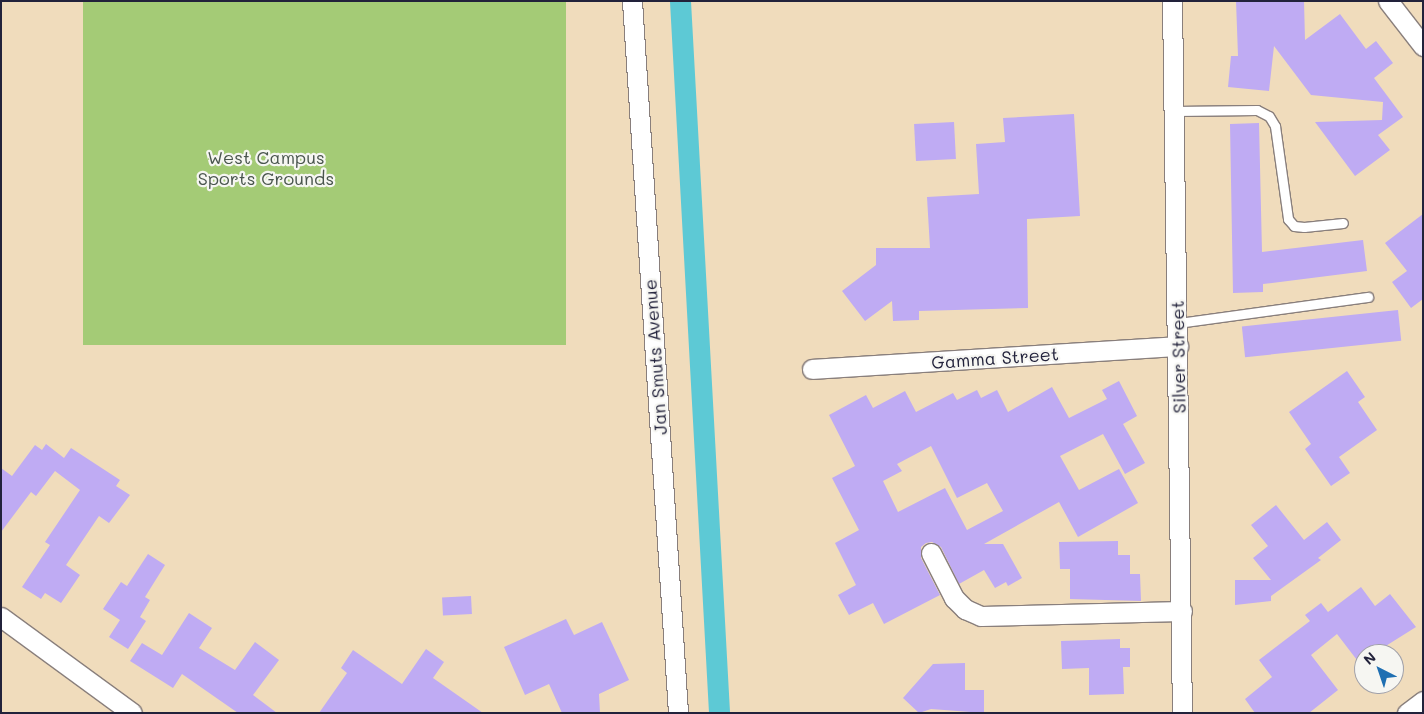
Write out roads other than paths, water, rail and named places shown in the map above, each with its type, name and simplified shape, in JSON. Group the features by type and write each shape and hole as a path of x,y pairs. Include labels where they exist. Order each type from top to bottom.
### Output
{"street":[{"name":"Jan Smuts Avenue","path":"632,1 678,713"},
{"name":"Silver Street","path":"1172,1 1182,713"},
{"path":"1388,1 1423,46"},
{"name":"Gamma Street","path":"812,369 1178,346"},
{"path":"931,553 954,598 965,609 981,616 1182,611"},
{"path":"1,617 132,713"},
{"path":"1407,713 1423,701"}],"lane":[{"path":"1175,111 1257,110 1269,116 1275,126 1288,219 1294,226 1304,228 1343,223"},
{"path":"1178,323 1368,297"}],"waterway":[{"path":"680,1 719,713"}],"park label":[{"name":"West Campus Sports Grounds","path":"266,168"}]}
